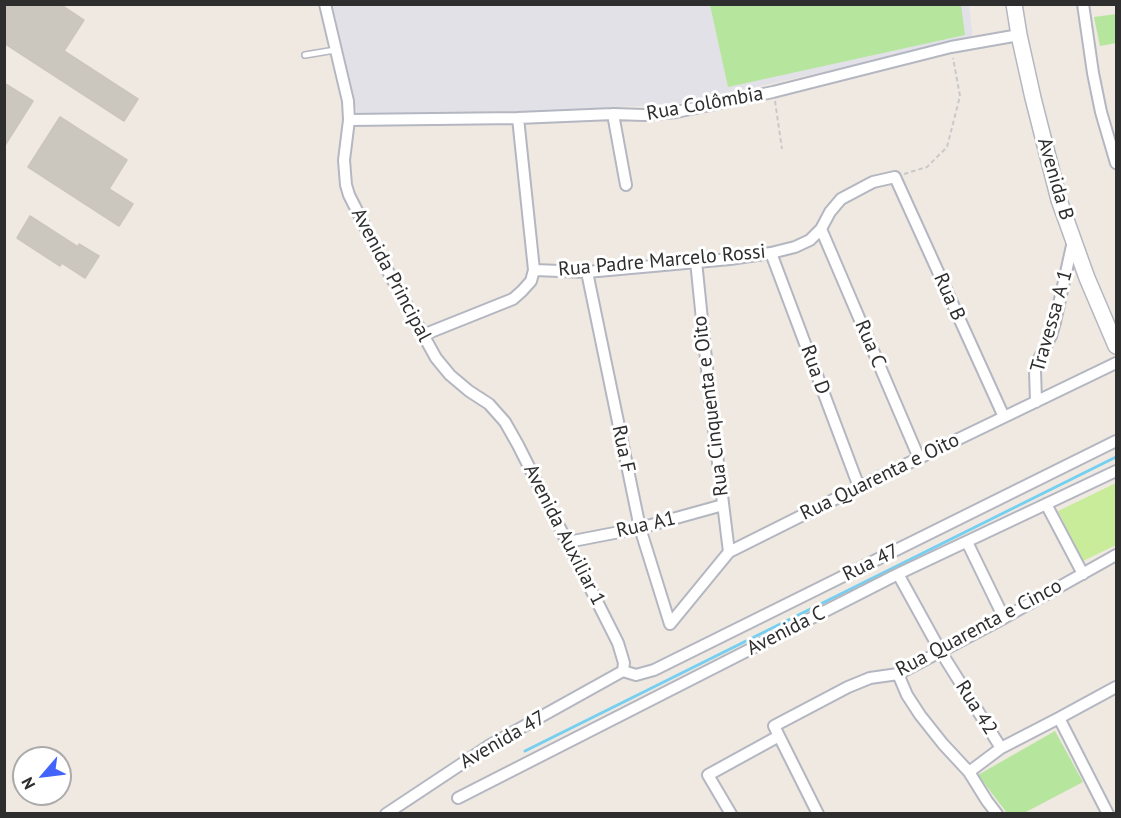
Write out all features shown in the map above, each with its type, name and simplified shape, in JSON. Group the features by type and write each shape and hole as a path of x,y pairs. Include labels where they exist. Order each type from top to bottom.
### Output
{"street":[{"path":"325,4 335,50"},
{"name":"Avenida B","path":"1014,4 1019,35 1059,200 1087,278 1116,346"},
{"path":"1083,4 1093,74 1116,163"},
{"name":"Rua Colômbia","path":"349,120 644,115 675,112 773,92 951,47 1019,35"},
{"name":"Avenida Principal","path":"335,50 348,101 349,120 344,160 347,190 385,266 436,358 450,375 489,404"},
{"path":"613,114 626,185"},
{"path":"518,118 534,270"},
{"name":"Rua Padre Marcelo Rossi","path":"423,334 513,299 531,281 534,270 587,272 730,259 795,247 810,240 821,229 830,212 841,199 873,182 896,177"},
{"name":"Rua B","path":"896,177 1004,417"},
{"name":"Rua C","path":"821,229 919,458"},
{"name":"Travessa A 1","path":"1036,402 1035,370 1051,336 1073,240"},
{"name":"Rua D","path":"771,253 858,487"},
{"name":"Rua Cinquenta e Oito","path":"696,261 729,552"},
{"name":"Rua F","path":"587,272 640,528 670,624"},
{"name":"Rua Quarenta e Oito","path":"670,624 729,552 1116,363"},
{"name":"Avenida Auxiliar 1","path":"489,404 505,422 568,542 618,643 624,663 623,672"},
{"name":"Rua 47","path":"623,672 636,675 654,670 1116,441"},
{"name":"Avenida C","path":"458,798 898,574 1116,471"},
{"path":"1046,504 1083,574"},
{"name":"Rua A1","path":"568,542 640,528 723,505"},
{"path":"967,542 1004,618"},
{"name":"Rua Quarenta e Cinco","path":"731,813 708,775 848,687 870,678 897,674 1004,618 1116,555"},
{"name":"Rua 42","path":"898,574 941,652 1001,748"},
{"name":"Avenida 47","path":"386,813 490,745 623,672"},
{"path":"897,674 920,715 969,772 997,813"},
{"path":"969,772 1001,748 1116,687"},
{"path":"1059,718 1108,813"},
{"path":"777,731 818,813"}],"lane":[{"path":"305,55 335,50"}],"path":[{"path":"896,177 927,167 948,147 960,96 951,47"},
{"path":"773,92 783,149"}],"shaded area":[{"path":"330,5 969,5 973,39 679,104 359,120"}],"green space":[{"path":"710,5 961,5 965,35 728,87"},
{"path":"1116,14 1116,43 1100,46 1094,17"},
{"path":"1116,483 1116,545 1083,561 1058,511"},
{"path":"1055,731 1083,782 1024,813 1007,813 978,775"}],"building":[{"path":"4,4 60,4 84,20 64,51 138,99 124,121 4,43"},
{"path":"4,83 33,101 4,147"},
{"path":"60,117 127,160 109,189 133,204 119,226 28,167"},
{"path":"30,216 78,247 79,244 99,256 85,278 62,263 60,266 17,238"}],"waterway":[{"path":"525,751 1116,457"}]}
